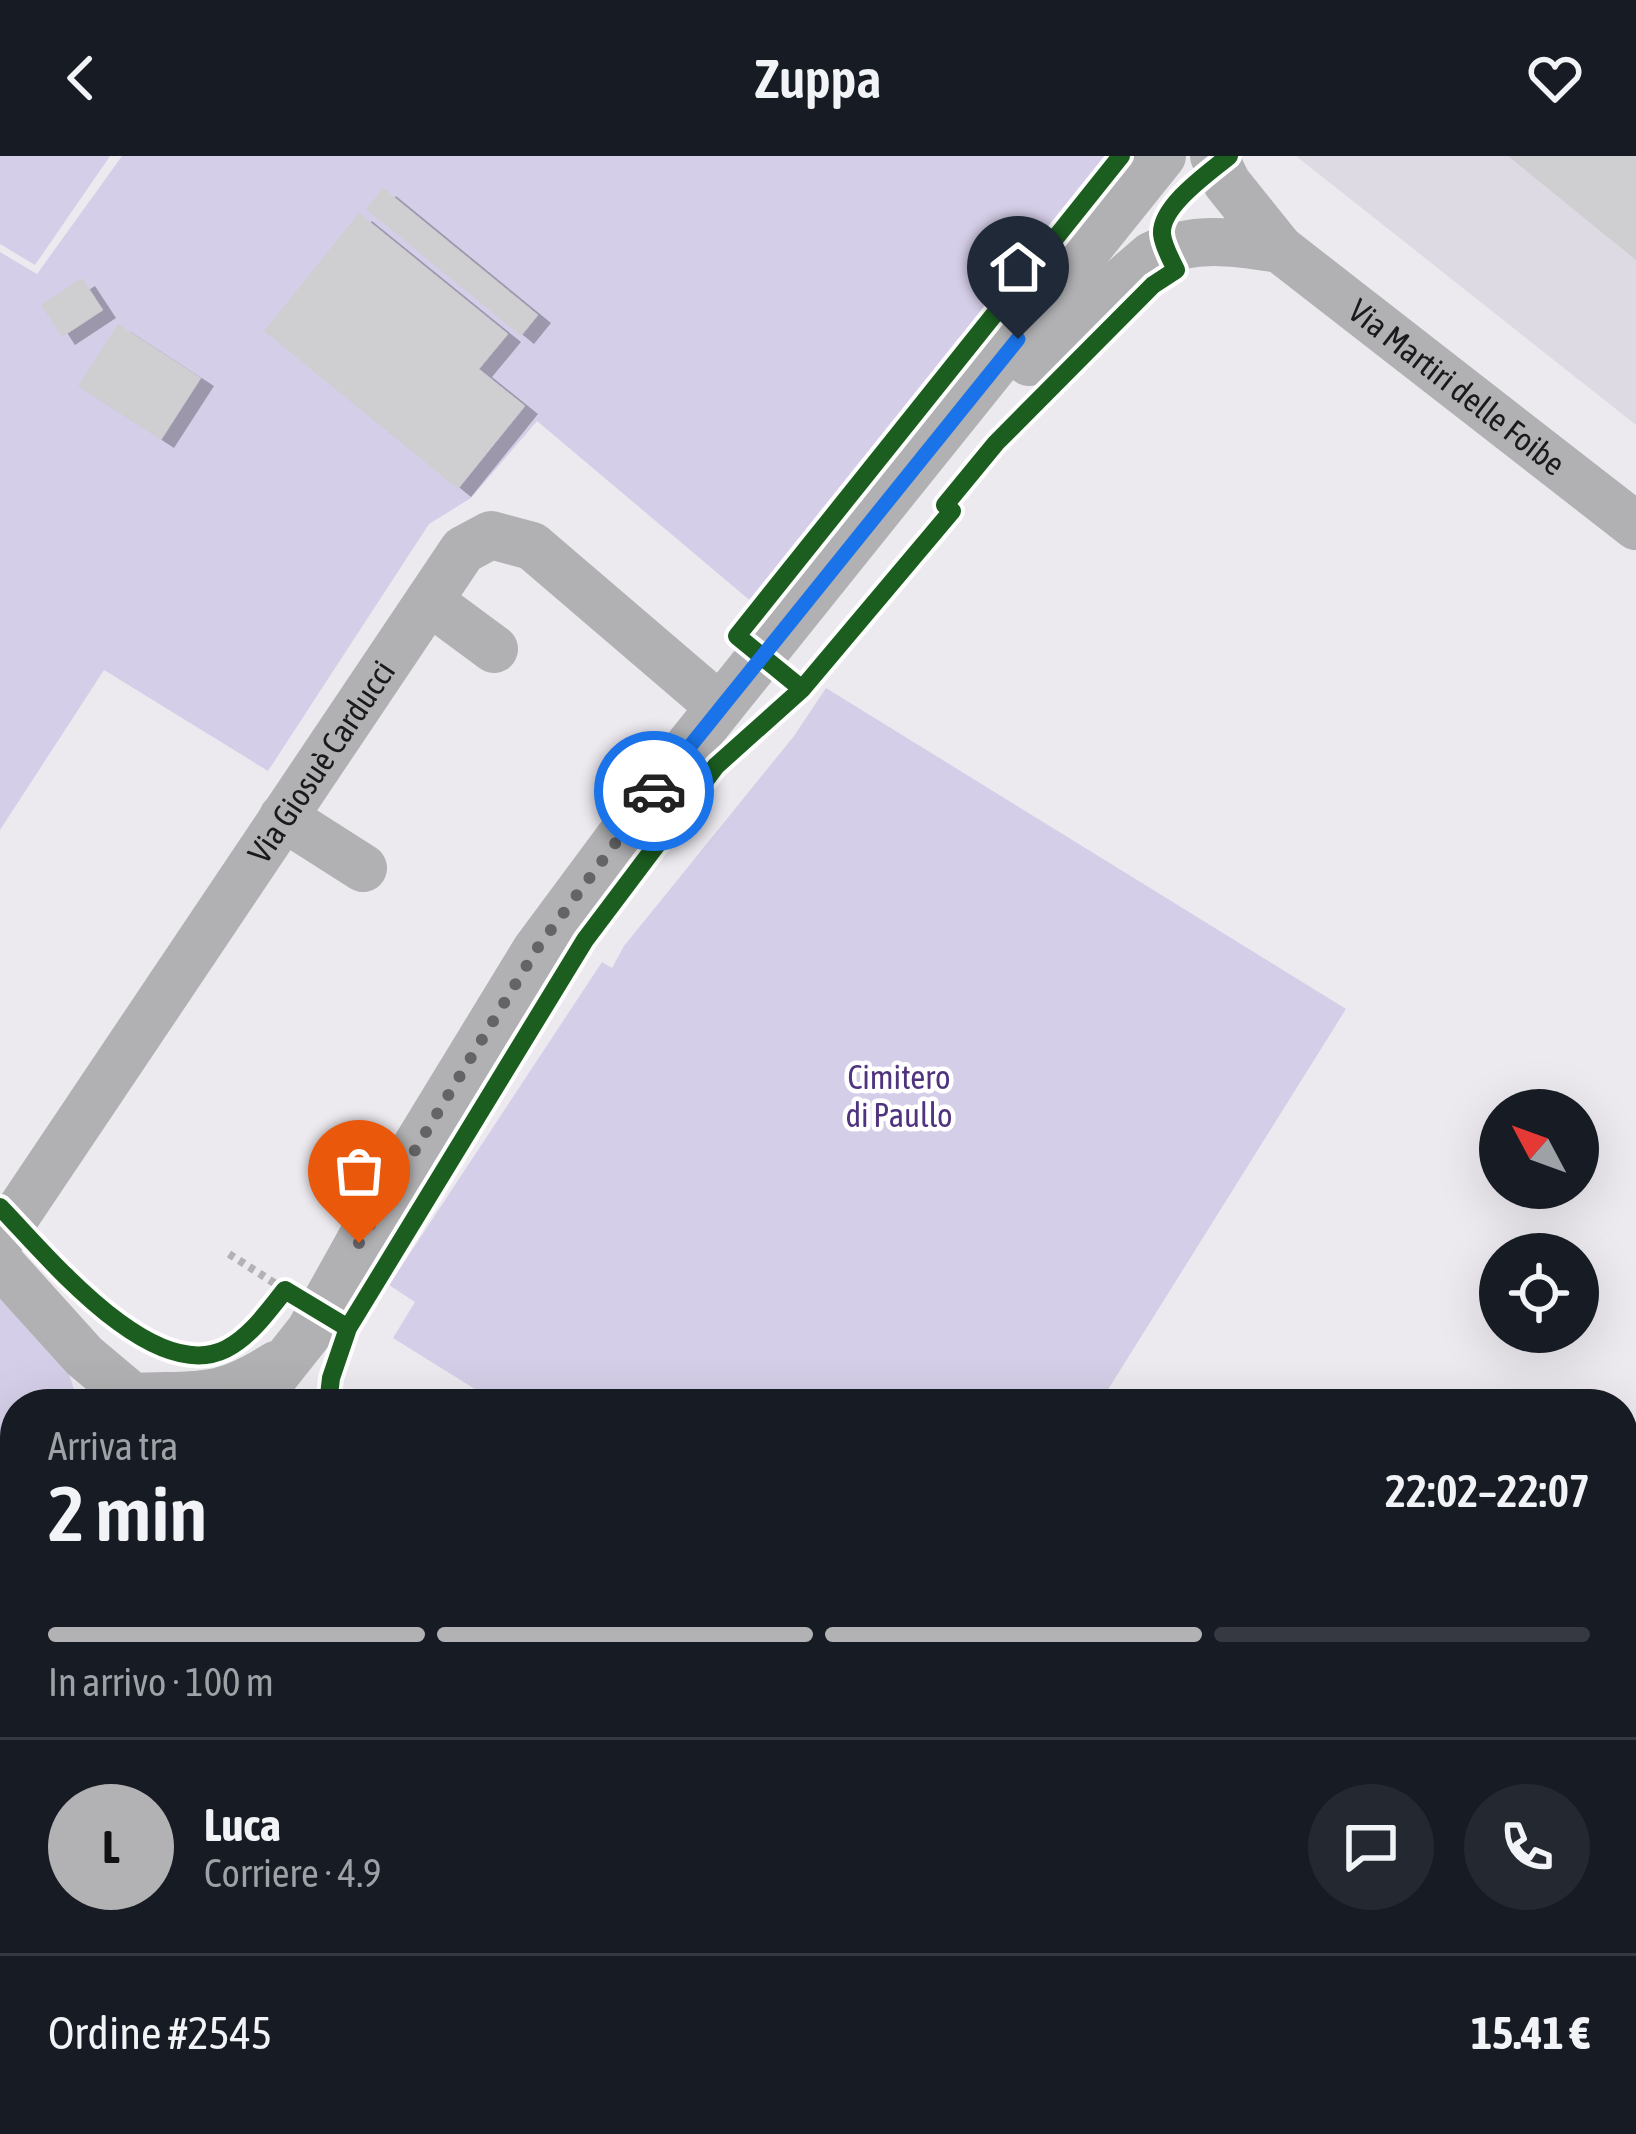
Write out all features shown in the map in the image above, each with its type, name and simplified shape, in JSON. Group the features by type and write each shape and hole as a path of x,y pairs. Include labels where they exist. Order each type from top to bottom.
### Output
{"street":[{"path":"261,1389 536,950 720,707 1162,156"},
{"name":"Via Martiri delle Foibe","path":"1214,156 1227,183 1280,249 1636,526"},
{"path":"934,443 1151,256 1176,245 1205,241 1280,249"},
{"name":"Via Giosuè Carducci","path":"0,1240 463,550 491,535 532,546 720,707"},
{"path":"429,601 494,649"},
{"path":"284,818 363,868"},
{"path":"0,1263 116,1389"},
{"path":"235,1389 296,1333"}],"path":[{"path":"229,1254 296,1333"}],"shaded area":[{"path":"1296,156 1636,156 1636,425"}],"green space":[{"path":"0,156 110,156 35,265 0,244"},
{"path":"122,156 1106,156 753,603 537,421 471,498 429,524 268,771 104,670 0,830 0,252 37,274"},
{"name":"Cimitero di Paullo","path":"826,688 1346,1009 1108,1389 475,1389 393,1338 415,1302 389,1285 602,962 612,968 624,946 794,736"},
{"path":"0,1287 58,1342 74,1389 0,1389"}],"building":[{"path":"1508,156 1636,156 1636,260"},
{"path":"383,188 538,315 521,336 366,209"},
{"path":"359,213 508,334 479,369 525,406 458,489 264,331"},
{"path":"82,278 103,310 62,337 41,305"},
{"path":"118,324 201,378 161,440 78,386"}],"cycle path":[{"path":"802,689 737,636 1121,156"},
{"path":"330,1389 348,1328 585,940 716,766 802,689 952,511 945,505 996,443 1153,285 1176,270 1162,234 1169,212 1229,156"},
{"path":"0,1207 102,1309 166,1349 197,1355 226,1349 251,1330 285,1290 348,1328"}],"way so far":[{"path":"359,1243 536,950 654,791"}],"route":[{"path":"654,791 1018,339"}]}
